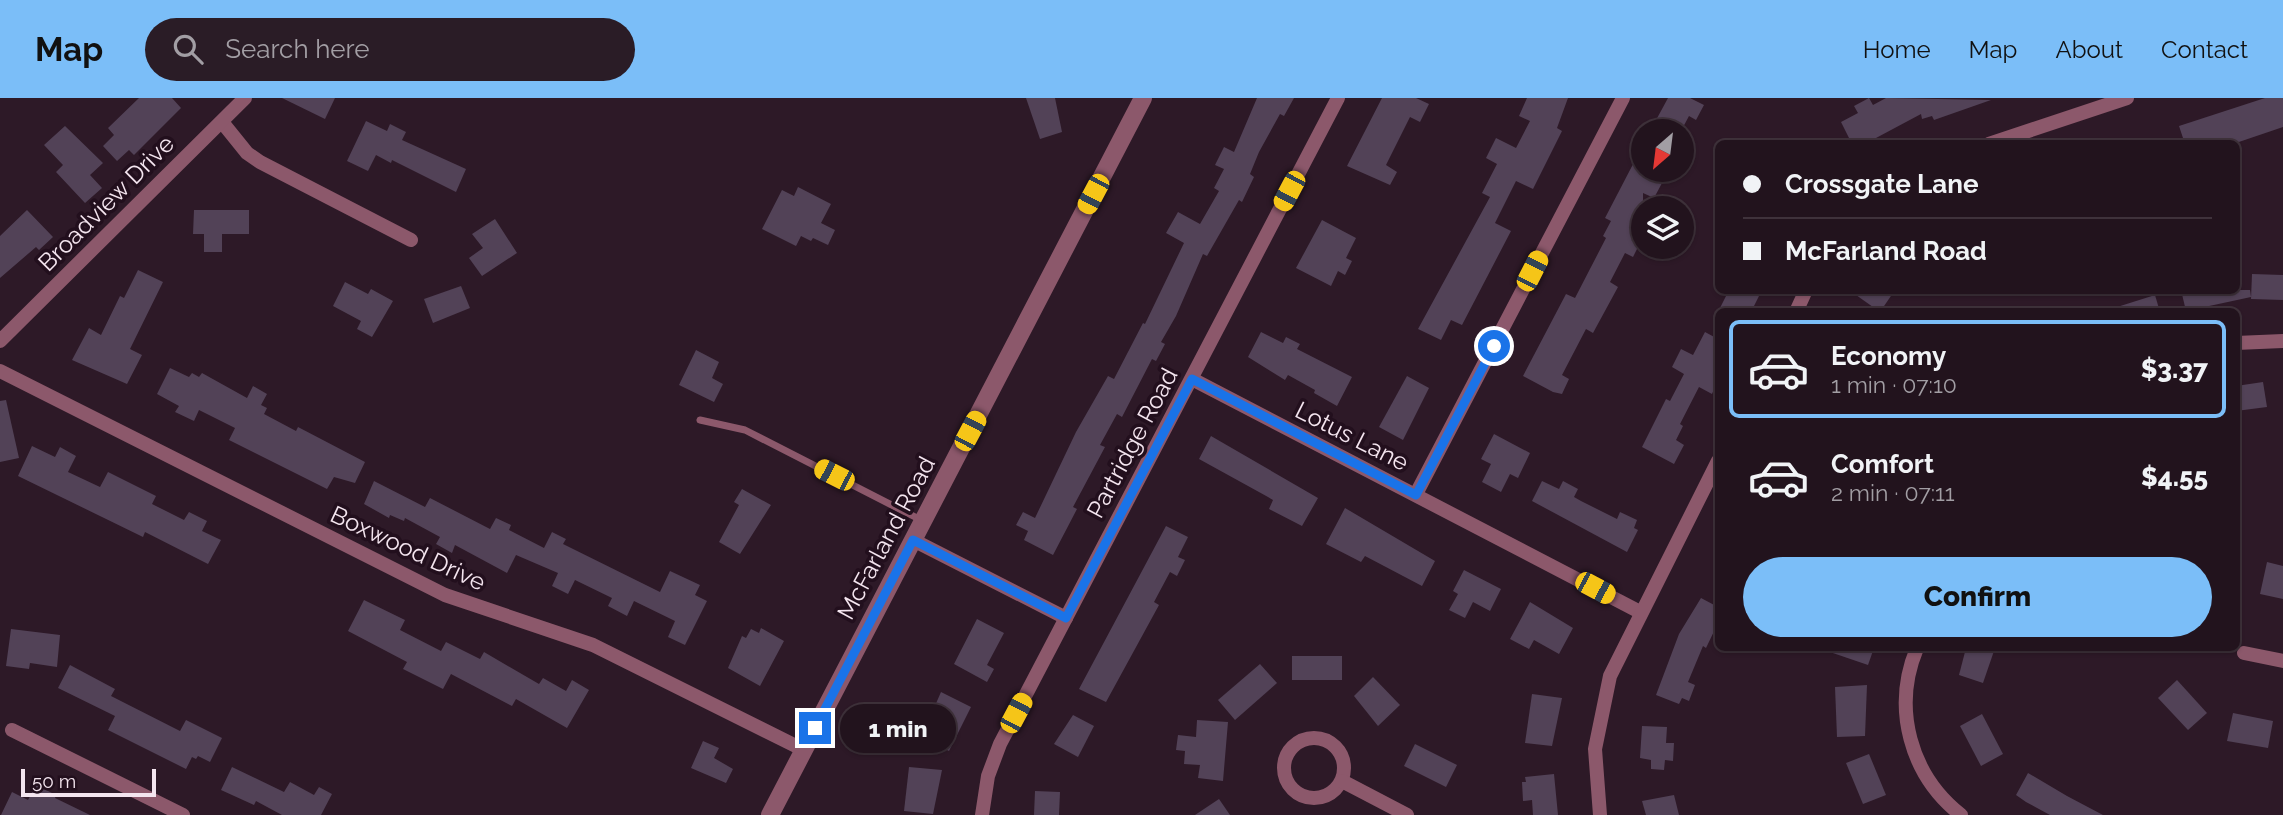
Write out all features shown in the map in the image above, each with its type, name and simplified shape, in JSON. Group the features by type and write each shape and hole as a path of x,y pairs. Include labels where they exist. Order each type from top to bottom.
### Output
{"street":[{"name":"Broadview Drive","path":"0,341 245,98"},
{"name":"McFarland Road","path":"770,815 1143,98"},
{"name":"Partridge Road","path":"982,815 988,776 996,751 1338,98"},
{"path":"1416,495 1623,98"},
{"path":"2001,140 2127,98"},
{"path":"222,122 247,153 260,162 411,240"},
{"path":"2240,343 2283,341"},
{"name":"Boxwood Drive","path":"0,371 445,595 593,645 804,750"},
{"name":"Lotus Lane","path":"1192,379 1640,612"},
{"path":"1600,815 1595,749 1601,708 1616,661 1715,467"},
{"path":"913,540 1066,618"},
{"path":"1916,651 1906,683 1906,718 1917,759 1939,794 1961,815"},
{"path":"2244,653 2283,661"},
{"path":"12,730 183,815"},
{"path":"1313,738 1328,741 1342,756 1342,781 1333,792 1321,798 1299,794 1285,777 1287,754 1302,740 1313,738"},
{"path":"1342,781 1407,815"}],"lane":[{"path":"700,420 745,430 923,521"}],"building":[{"path":"139,98 172,98 181,108 134,155 129,150 117,161 103,146 114,135 108,128"},
{"path":"282,98 335,98 325,119"},
{"path":"1026,98 1055,98 1062,132 1040,139"},
{"path":"1257,98 1294,98 1284,116 1280,114 1259,152 1250,174 1254,177 1242,202 1239,200 1207,256 1203,254 1176,316 1161,342 1165,344 1156,361 1152,359 1122,417 1117,414 1100,445 1105,447 1073,507 1077,509 1053,555 1024,540 1028,531 1016,525 1023,512 1035,518 1076,432 1108,376 1114,379 1143,323 1145,324 1184,243 1166,233 1178,212 1200,224 1219,191 1214,188 1224,169 1215,165 1224,147 1234,152"},
{"path":"1382,98 1416,98 1429,104 1420,122 1410,117 1386,165 1397,172 1390,185 1347,166"},
{"path":"1527,98 1568,98 1557,128 1562,131 1533,189 1516,181 1495,223 1511,231 1462,325 1451,320 1441,340 1418,329 1490,197 1482,193 1497,164 1486,158 1496,138 1516,148 1530,121 1519,116"},
{"path":"1668,98 1690,98 1704,105 1696,120 1689,116 1687,119 1657,119"},
{"path":"1869,98 1873,105 1886,98 1991,100 1934,120 1932,116 1922,119 1921,114 1876,138 1877,140 1850,140 1841,122 1858,113 1854,106"},
{"path":"2265,98 2283,98 2283,127 2240,142 2184,140 2179,126"},
{"path":"366,121 387,131 390,124 406,132 402,140 466,169 456,192 392,160 391,163 376,155 368,171 347,161"},
{"path":"65,126 103,163 90,175 102,188 85,203 56,172 63,165 44,145"},
{"path":"1631,168 1631,182 1663,182 1655,196 1643,193 1643,196 1631,196 1631,256 1625,253 1610,282 1618,287 1593,333 1586,329 1562,375 1569,379 1562,394 1553,392 1523,376 1566,294 1575,298 1606,238 1603,236 1611,221 1605,218"},
{"path":"798,187 831,204 821,223 835,230 828,245 801,236 796,246 762,229 782,190 794,196"},
{"path":"27,210 53,237 39,250 36,247 0,278 0,236"},
{"path":"194,210 249,210 249,234 222,234 222,252 204,252 204,234 193,234"},
{"path":"495,219 517,253 482,276 469,258 483,248 472,234"},
{"path":"1322,220 1356,238 1346,258 1352,261 1345,275 1338,271 1331,286 1296,268"},
{"path":"138,270 163,282 130,349 142,355 127,384 72,360 89,328 101,335 120,296 124,298"},
{"path":"2252,274 2283,275 2283,300 2251,299"},
{"path":"345,282 368,294 371,289 393,301 372,337 357,329 361,321 333,306"},
{"path":"461,286 470,308 433,323 424,299"},
{"path":"2240,290 2250,290 2251,297 2200,308 2185,308 2182,294 2240,294"},
{"path":"1727,294 1760,294 1753,308 1720,308"},
{"path":"1855,294 1892,294 1883,308 1874,308"},
{"path":"2155,295 2159,308 2114,308"},
{"path":"1261,332 1283,343 1286,337 1300,344 1297,349 1352,377 1337,406 1288,375 1285,380 1248,357"},
{"path":"1705,332 1715,337 1715,387 1712,394 1699,387 1680,424 1683,426 1676,440 1684,445 1674,464 1642,447 1666,399 1670,401 1684,374 1672,367 1681,349 1693,355"},
{"path":"696,350 719,362 712,378 723,384 714,402 679,385"},
{"path":"170,368 189,377 192,373 199,377 202,373 247,398 253,386 267,394 261,405 267,408 264,414 296,431 298,427 365,462 355,483 334,477 327,489 229,440 235,428 199,410 194,421 175,412 179,406 157,394"},
{"path":"1407,376 1429,388 1403,440 1379,427"},
{"path":"2263,382 2267,407 2240,410 2240,385"},
{"path":"6,400 19,458 0,462 0,401"},
{"path":"1494,434 1530,453 1518,478 1510,474 1501,492 1482,482 1491,464 1481,459"},
{"path":"1211,436 1318,498 1302,526 1269,509 1273,500 1199,459"},
{"path":"32,446 55,457 60,447 76,456 68,472 100,487 108,472 156,496 152,504 184,520 189,512 207,521 202,531 221,540 208,564 145,532 143,537 18,476"},
{"path":"374,481 425,507 430,498 490,529 496,518 511,525 509,530 544,548 552,532 566,539 563,544 660,592 670,571 700,585 695,595 707,601 685,645 668,637 675,621 634,601 627,616 608,606 612,598 575,580 568,594 552,586 558,573 516,555 507,573 455,545 452,553 436,544 440,537 405,518 404,521 390,515 389,518 364,504"},
{"path":"1542,481 1559,489 1563,481 1578,489 1574,497 1581,501 1617,519 1620,512 1637,520 1634,528 1638,530 1627,552 1532,501"},
{"path":"742,489 771,505 740,554 719,542 739,505 734,502"},
{"path":"1345,508 1435,561 1422,586 1365,556 1361,562 1326,544"},
{"path":"1166,526 1188,537 1178,557 1185,560 1177,576 1170,572 1154,602 1159,605 1106,702 1079,689"},
{"path":"2267,562 2283,566 2283,599 2260,594"},
{"path":"1464,570 1501,589 1490,611 1473,602 1465,618 1449,610 1458,594 1453,591"},
{"path":"1701,598 1715,605 1715,629 1706,648 1703,646 1688,682 1695,685 1689,701 1682,698 1679,704 1656,695 1679,634"},
{"path":"364,600 405,620 400,630 441,651 446,642 480,659 484,652 539,684 543,678 566,691 572,680 589,690 567,728 516,699 512,706 451,674 443,689 403,669 407,662 348,631"},
{"path":"1530,602 1573,628 1559,654 1534,640 1529,649 1510,639"},
{"path":"977,619 1004,633 987,665 994,669 987,682 954,664"},
{"path":"761,628 784,641 760,686 728,668 742,636 746,638 751,629 759,633"},
{"path":"11,629 60,635 57,667 30,663 29,669 6,666"},
{"path":"1827,651 1873,651 1868,665"},
{"path":"1965,651 1994,651 1983,683 1959,675"},
{"path":"1292,656 1342,656 1342,680 1292,680"},
{"path":"1260,664 1277,683 1235,720 1218,700"},
{"path":"70,665 115,689 111,696 180,731 186,720 222,738 210,762 198,756 196,759 192,757 186,769 108,730 115,716 58,688"},
{"path":"1373,677 1400,705 1378,726 1354,696"},
{"path":"2177,680 2207,713 2188,730 2158,698"},
{"path":"1867,685 1865,736 1837,737 1835,687"},
{"path":"941,692 971,707 949,751 919,737 925,724 918,720 926,704 934,708"},
{"path":"1532,694 1562,698 1552,746 1525,743"},
{"path":"2233,713 2273,721 2268,748 2227,741"},
{"path":"1982,714 2003,754 1981,766 1960,726"},
{"path":"1073,715 1094,726 1078,757 1054,744"},
{"path":"1197,720 1228,722 1223,781 1198,778 1200,765 1184,764 1185,751 1176,750 1178,735 1196,737"},
{"path":"1642,726 1667,727 1666,743 1674,743 1673,761 1665,760 1664,770 1651,769 1651,760 1640,758"},
{"path":"703,741 719,748 714,758 733,769 726,783 691,768"},
{"path":"1415,744 1457,765 1446,787 1404,766"},
{"path":"1869,754 1886,795 1863,804 1846,763"},
{"path":"232,767 284,792 290,782 314,795 319,787 332,794 321,815 282,815 256,801 254,805 221,790"},
{"path":"909,767 942,770 933,814 904,811"},
{"path":"2028,773 2103,815 2050,815 2026,802 2016,795"},
{"path":"1554,774 1558,815 1533,815 1532,800 1523,801 1522,782 1526,782 1525,777"},
{"path":"36,785 56,795 55,798 90,815 1,815 12,792 28,800"},
{"path":"1035,791 1060,792 1059,815 1034,815"},
{"path":"1674,795 1679,815 1646,815 1642,801"},
{"path":"1219,799 1230,815 1195,815"}],"route":[{"path":"815,728 913,540 1066,618 1192,379 1416,495 1494,346"}]}
